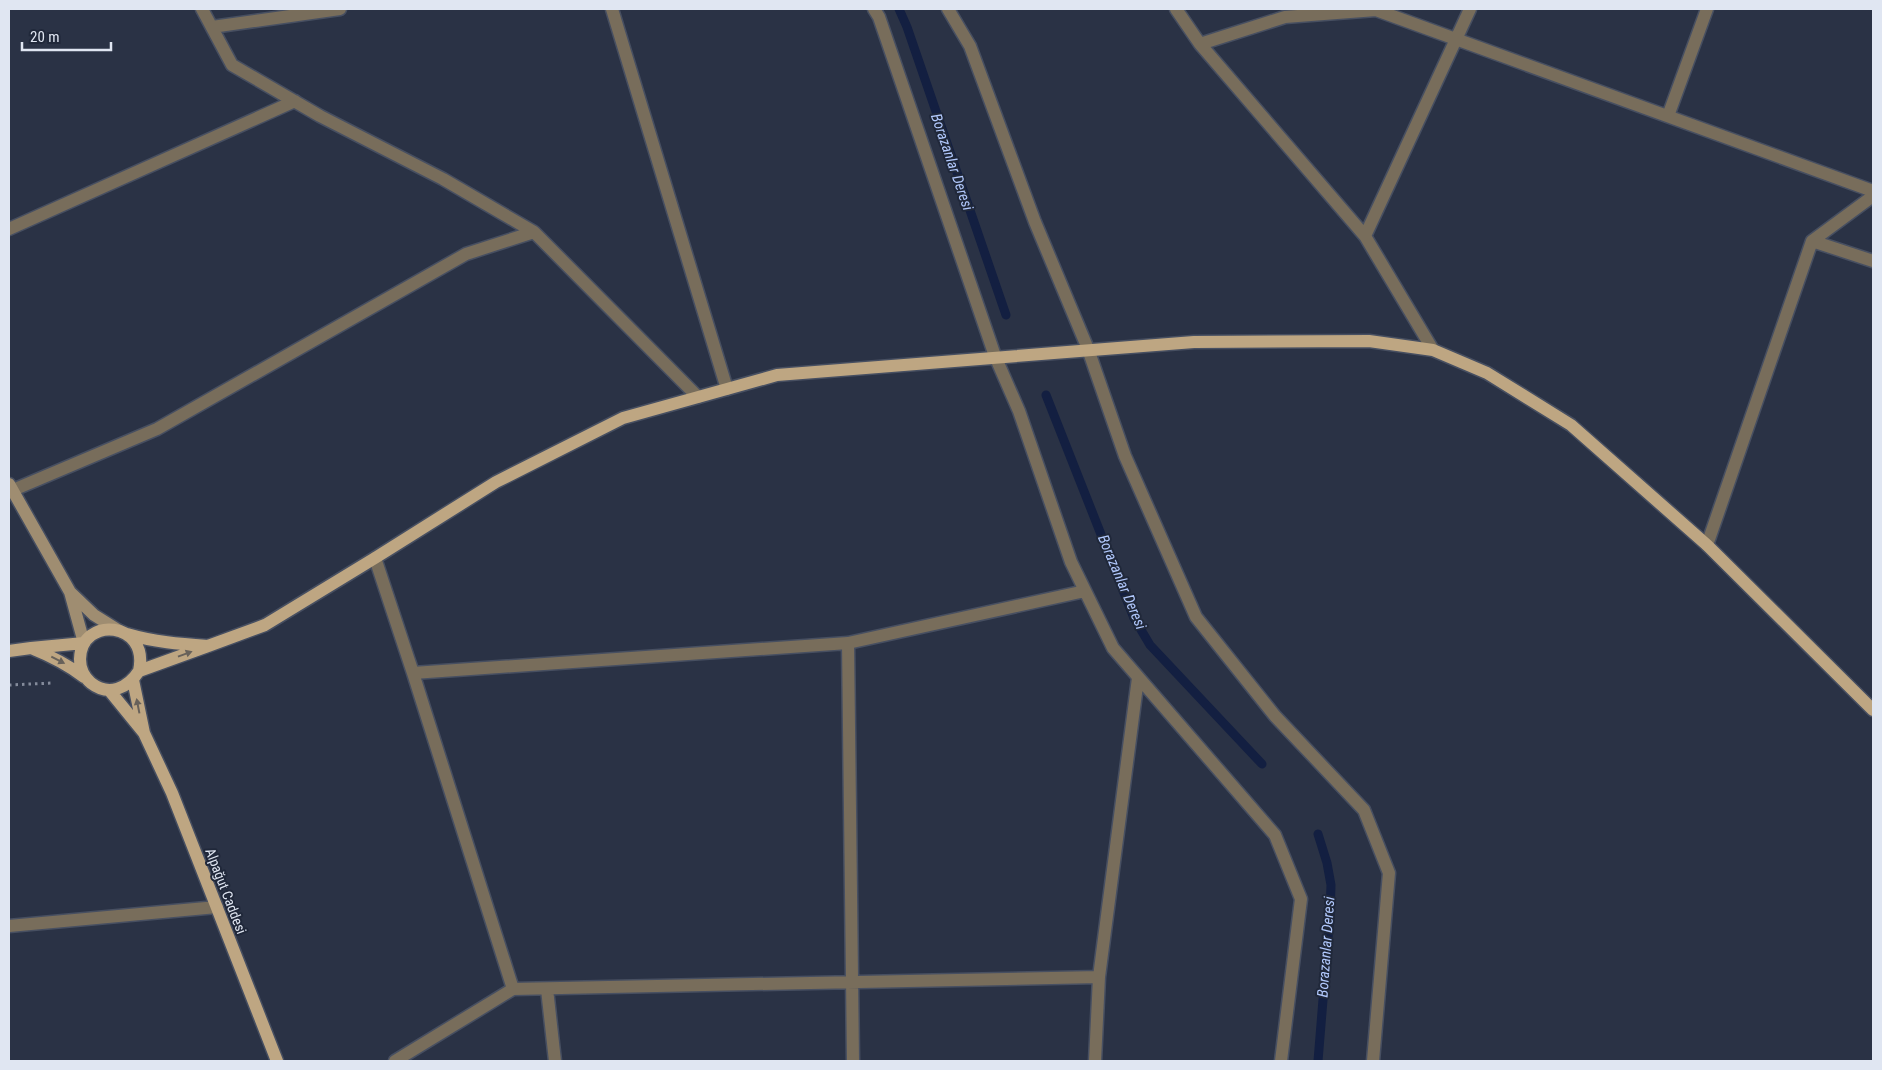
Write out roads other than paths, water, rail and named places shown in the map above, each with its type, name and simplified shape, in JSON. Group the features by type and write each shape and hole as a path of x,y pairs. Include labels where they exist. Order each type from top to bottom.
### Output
{"main road":[{"path":"31,648 69,666 96,686 109,690 125,686 136,675 265,625 504,478 623,418 777,375 995,356 1194,342 1369,341 1433,350 1487,373 1571,425 1706,546 1873,710"},
{"path":"11,487 70,592 84,643"},
{"path":"70,592 94,615 135,641 140,650 141,661 136,675 144,733"},
{"path":"88,680 82,672 80,652 90,636 99,631 108,629 148,640 208,646"},
{"path":"9,651 84,643"},
{"path":"109,690 144,733"},
{"name":"Alpağut Caddesi","path":"144,733 172,794 277,1061"}],"street":[{"path":"202,9 232,65 320,116 443,179 534,232 698,397"},
{"path":"212,27 340,9"},
{"path":"612,9 727,388"},
{"path":"874,9 879,17 995,356 1019,411 1071,562 1113,648 1275,835 1301,899 1281,1061"},
{"path":"948,9 970,46 1035,222 1088,349 1125,456 1196,617 1275,716 1364,810 1389,872 1373,1061"},
{"path":"1176,9 1200,44 1365,236 1433,350"},
{"path":"1365,236 1470,9"},
{"path":"1668,116 1707,9"},
{"path":"1200,44 1285,17 1376,10 1873,191"},
{"path":"9,229 295,101"},
{"path":"1706,546 1812,241 1873,196"},
{"path":"11,487 157,429 466,254 534,232"},
{"path":"1812,241 1873,261"},
{"path":"375,558 513,989"},
{"path":"413,673 848,642 1085,591"},
{"path":"848,642 853,1061"},
{"path":"1095,1061 1098,977 1138,678"},
{"path":"9,926 217,907"},
{"path":"395,1061 513,989 1098,977"},
{"path":"547,989 555,1061"}],"waterway":[{"name":"Borazanlar Deresi","path":"899,9 907,27 1006,315"},
{"name":"Borazanlar Deresi","path":"1046,395 1134,618 1150,645 1262,764"},
{"name":"Borazanlar Deresi","path":"1318,834 1327,863 1331,885 1318,1061"}]}
